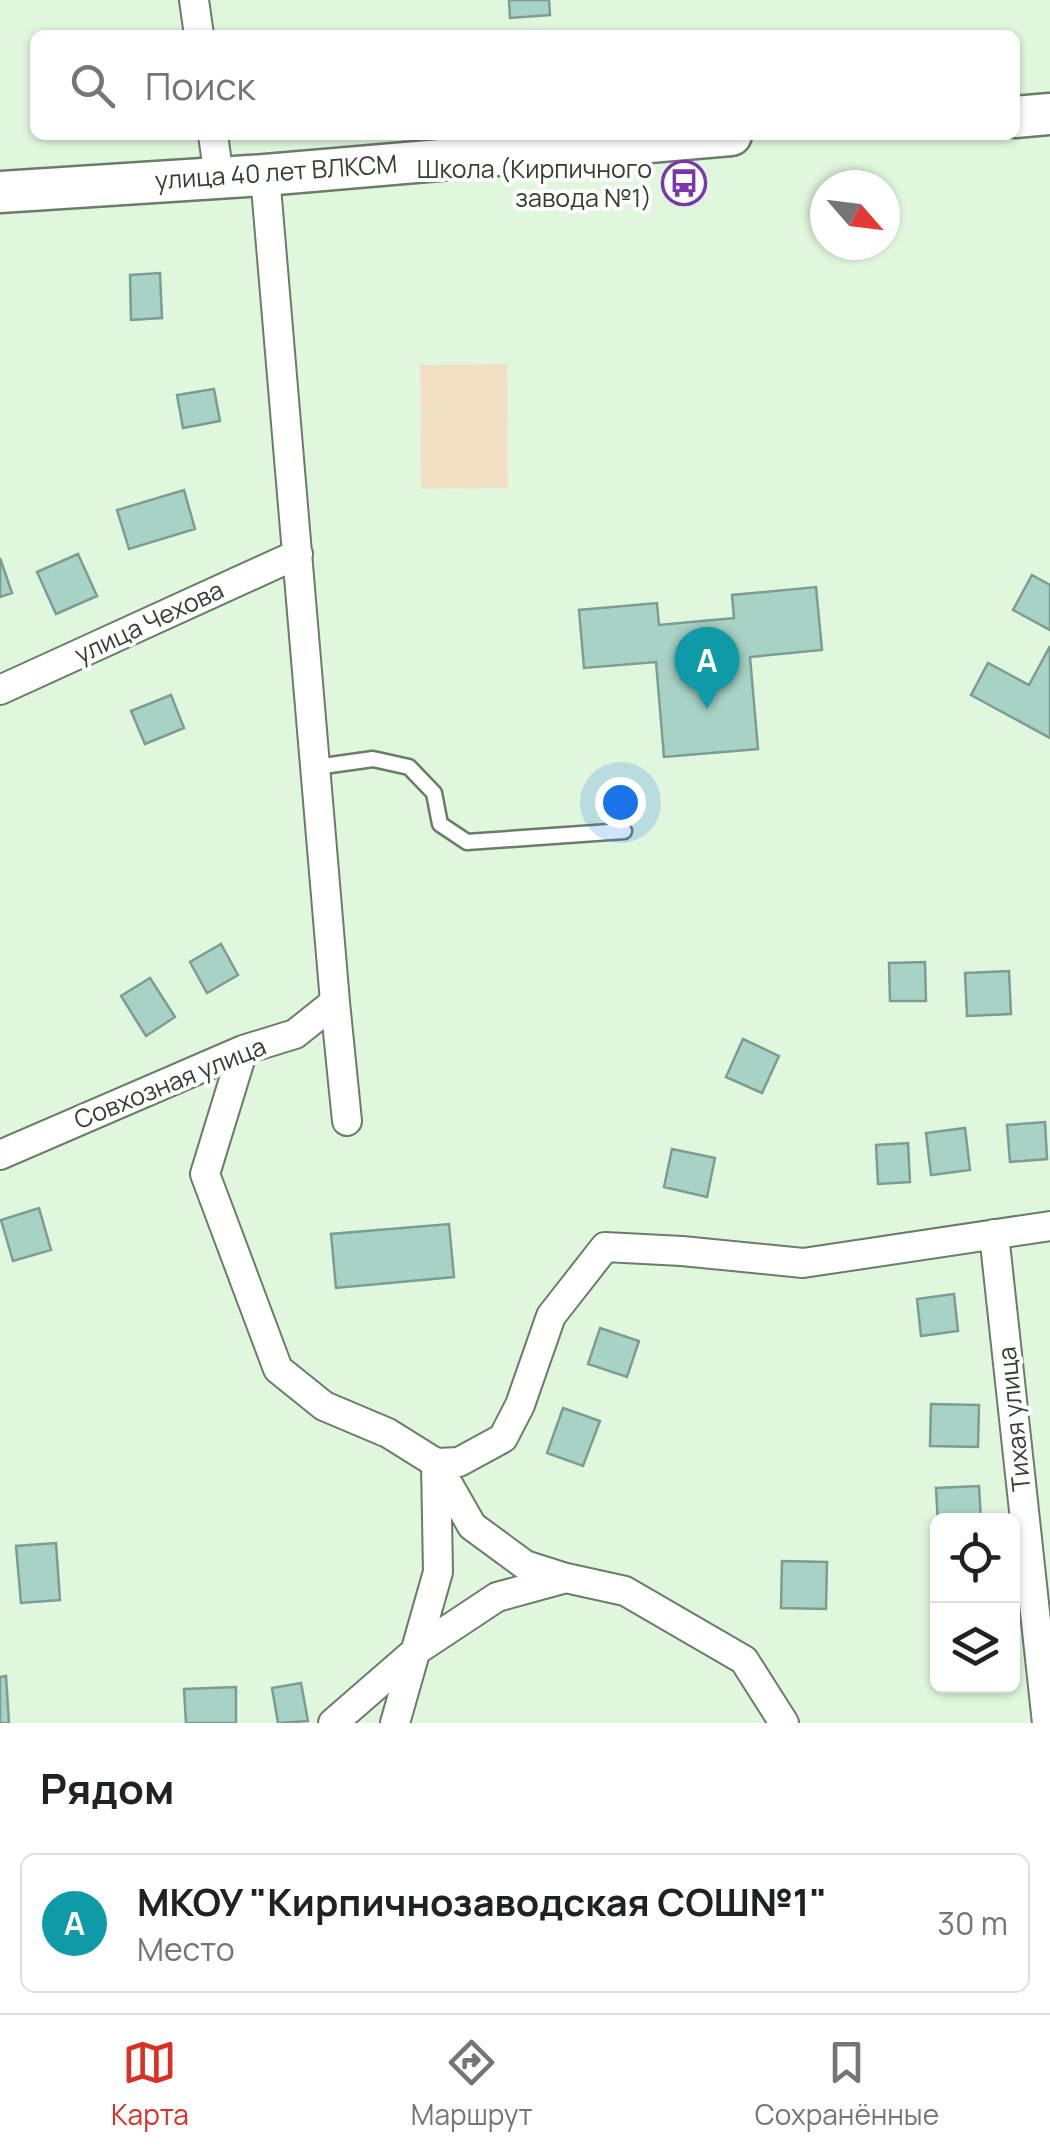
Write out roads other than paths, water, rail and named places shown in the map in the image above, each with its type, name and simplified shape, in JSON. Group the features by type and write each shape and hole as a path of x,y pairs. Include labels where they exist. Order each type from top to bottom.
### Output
{"street":[{"path":"194,0 197,30"},
{"path":"1020,116 1050,114"},
{"path":"214,140 219,177"},
{"name":"улица 40 лет ВЛКСМ","path":"0,192 265,175 673,140"},
{"path":"265,175 347,1121"},
{"name":"улица Чехова","path":"0,690 298,554"},
{"name":"Совхозная улица","path":"0,1155 243,1050 295,1034 335,1002"},
{"path":"243,1050 205,1174 278,1369 324,1406 388,1434 436,1463 472,1526 524,1565 625,1591 744,1660 784,1723"},
{"path":"436,1463 459,1462 503,1438 520,1405 551,1316 605,1246 803,1263 1050,1226"},
{"name":"Тихая улица","path":"994,1234 1048,1723"},
{"path":"395,1723 438,1572 436,1463"},
{"path":"333,1723 418,1650 497,1597 566,1578"}],"lane":[{"path":"316,767 373,760 409,767 434,793 440,824 467,842 624,831"}],"place":[{"name":"Школа (Кирпичного завода №1)","path":"684,183"},
{"name":"МКОУ \"Кирпичнозаводская СОШ№1\"","path":"707,709"}]}
